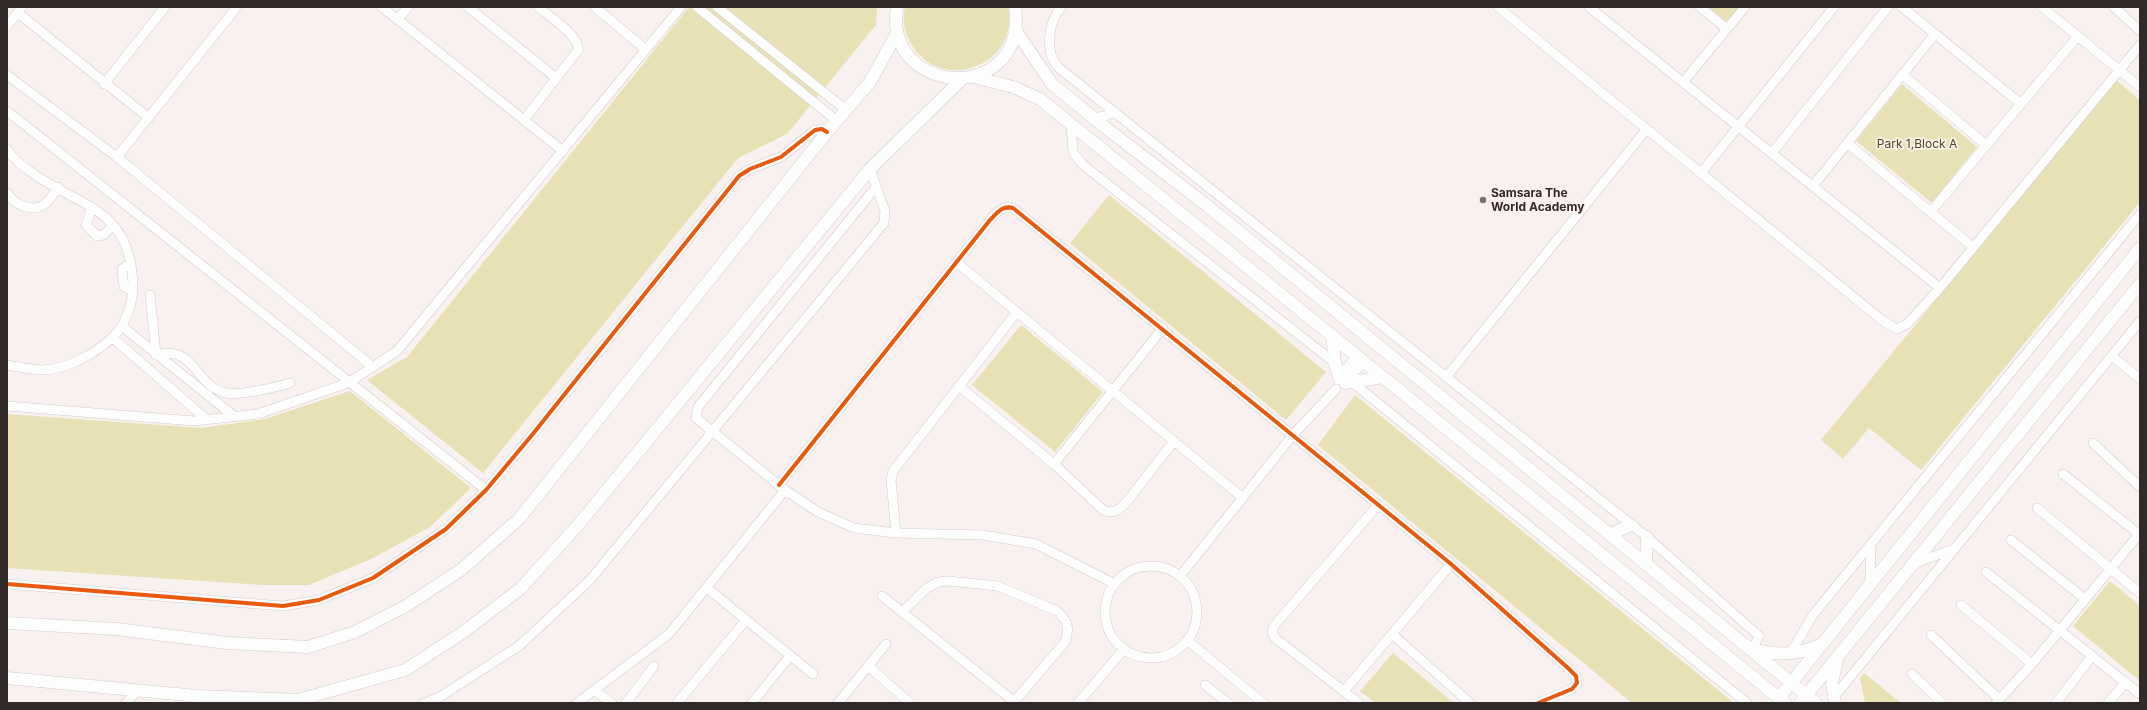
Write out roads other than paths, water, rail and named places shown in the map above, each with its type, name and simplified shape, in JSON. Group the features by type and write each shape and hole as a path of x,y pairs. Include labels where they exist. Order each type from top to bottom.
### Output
{"street":[{"path":"104,84 165,7"},
{"path":"117,157 237,7"},
{"path":"382,7 563,151"},
{"path":"398,20 408,7"},
{"path":"468,7 556,78"},
{"path":"524,120 578,50 578,42 538,7"},
{"path":"595,7 646,50"},
{"path":"7,406 194,421 258,414 348,383 398,350 681,7"},
{"path":"697,7 837,121"},
{"path":"717,7 846,110"},
{"path":"1015,7 1016,26 1052,84 1093,118 1211,209 1611,534 1752,650 1791,683 1808,700 1838,657 2140,284"},
{"path":"7,678 232,698 298,700 405,670 462,634 520,589 579,524 870,169 967,78 986,72 1000,61 1007,53 1024,7"},
{"path":"1060,7 1057,12 1049,39 1049,49 1054,63 1647,537 1759,636 1752,650"},
{"path":"1498,7 1646,130 1883,321 1897,329 1907,324 1940,288 2140,45"},
{"path":"1589,7 1684,81 1940,288"},
{"path":"1700,7 1727,29"},
{"path":"1684,81 1745,7"},
{"path":"1701,173 1834,7"},
{"path":"1772,153 1888,7"},
{"path":"1902,7 2021,104"},
{"path":"2042,7 2140,87"},
{"path":"2114,7 2140,31"},
{"path":"896,8 898,33 903,48 912,60 931,74 967,78 1013,87 1040,99 1782,700 1791,683 1870,583 2140,248"},
{"path":"7,26 20,10 104,84 149,118"},
{"path":"7,623 117,629 227,644 298,648 308,647 355,632 406,606 462,569 519,519 827,132 870,82 898,33"},
{"path":"1813,186 1935,34"},
{"path":"1932,210 2078,36"},
{"path":"1902,74 1986,145"},
{"path":"7,75 117,157 373,367"},
{"path":"7,112 75,164 348,383 486,490"},
{"path":"1093,118 1105,116 1115,112"},
{"path":"1072,125 1073,152 1082,164 1335,364 1346,380 1747,703"},
{"path":"7,584 293,606 328,598 378,575 446,529 486,490 532,435 739,176 750,169 781,157 815,130 822,129 827,132"},
{"path":"1447,376 1646,130"},
{"path":"1847,143 1932,210 1974,247"},
{"path":"7,149 10,160 18,163 92,207 113,226 127,245 131,263 122,269 121,273 124,287 133,291 122,327 113,338 86,356 52,369 41,370 7,365"},
{"path":"424,703 438,698 519,646 584,586 713,432 884,223 885,211 870,169"},
{"path":"876,187 698,407 696,418 782,487 818,512 854,528 896,533 983,535 1036,544 1115,584"},
{"path":"7,193 19,205 28,208 37,207 48,202 58,188"},
{"path":"92,207 86,225 97,236 103,235 113,226"},
{"path":"577,703 669,634 956,262 997,212 1007,207 1013,208 1163,328 1451,564 1576,676 1577,683 1572,689 1538,703"},
{"path":"1790,654 1814,615 2140,214"},
{"path":"956,262 1243,498"},
{"path":"150,295 156,355"},
{"path":"896,533 891,474 1017,312"},
{"path":"1835,700 1954,549 2140,321"},
{"path":"122,327 234,416"},
{"path":"1054,464 1163,328"},
{"path":"1332,335 1335,364"},
{"path":"113,338 207,420"},
{"path":"156,355 168,352 180,355 210,386 227,394 275,388 290,383"},
{"path":"2112,356 2140,379"},
{"path":"1180,576 1293,435 1346,380 1360,358"},
{"path":"1346,380 1383,377"},
{"path":"959,386 1054,464 1103,510 1114,512 1125,504 1174,441"},
{"path":"2093,443 2140,486"},
{"path":"1931,635 1998,701 2032,664 2139,534 2063,474"},
{"path":"1359,703 1275,638 1272,632 1274,626 1378,505"},
{"path":"2037,508 2140,593"},
{"path":"1611,534 1631,525"},
{"path":"1646,564 1647,537"},
{"path":"2011,540 2085,599"},
{"path":"1870,583 1871,546"},
{"path":"1914,563 1954,549"},
{"path":"1344,691 1451,564"},
{"path":"1153,566 1168,568 1180,576 1193,593 1197,614 1194,628 1187,640 1177,650 1157,657 1136,655 1124,648 1114,638 1107,625 1105,611 1108,597 1115,584 1125,574 1138,567 1153,566"},
{"path":"1986,572 2140,694"},
{"path":"882,596 902,612 1015,702 1066,642 1069,630 1065,618 1057,612 998,586 948,581 938,582 927,588 902,612"},
{"path":"706,588 813,674"},
{"path":"1961,606 2032,664"},
{"path":"677,703 746,620"},
{"path":"1392,634 1470,703"},
{"path":"1187,640 1263,703"},
{"path":"838,703 886,644"},
{"path":"1752,650 1790,654 1806,651 1822,644"},
{"path":"1078,703 1124,648"},
{"path":"752,703 790,656"},
{"path":"2056,703 2092,656"},
{"path":"1835,700 1832,683 1838,657"},
{"path":"626,703 654,666"},
{"path":"868,666 910,703"},
{"path":"1912,674 1942,703"},
{"path":"2108,703 2126,682"},
{"path":"1205,685 1228,703"},
{"path":"126,703 138,690"},
{"path":"594,691 612,703"}],"place":[{"name":"Samsara The World Academy","path":"1483,200"}],"park label":[{"name":"Park 1,Block A","path":"1917,144"}]}
